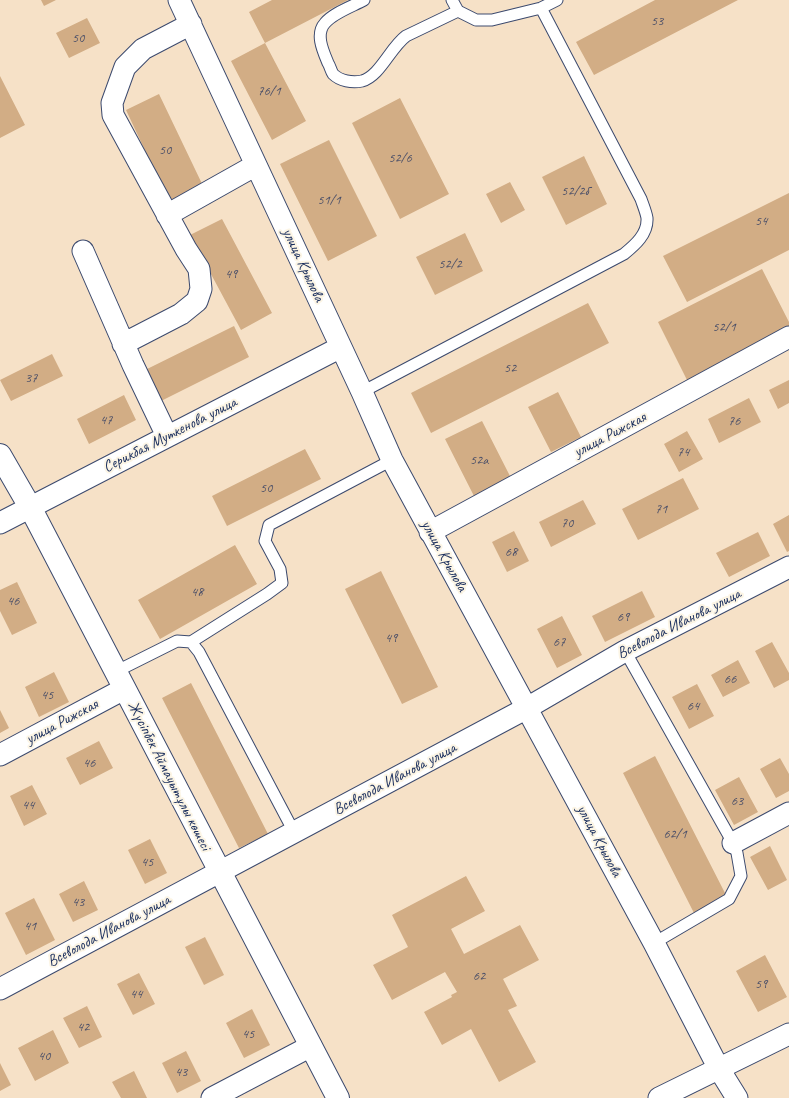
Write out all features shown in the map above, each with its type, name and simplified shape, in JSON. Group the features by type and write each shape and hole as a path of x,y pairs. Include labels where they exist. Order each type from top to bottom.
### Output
{"street":[{"name":"улица Крылова","path":"183,1 191,24 362,392 392,460 654,943 718,1069 737,1098"},
{"path":"123,344 181,314 197,301 201,290 199,269 167,215 113,115 112,103 125,68 143,49 191,24"},
{"path":"167,215 256,165"},
{"path":"83,251 123,344 167,436"},
{"name":"улица Рижская","path":"430,532 789,337"},
{"name":"Серикбая Муткенова улица","path":"0,523 341,347"},
{"name":"Жүсіпбек Аймауытұлы көшесі","path":"0,455 30,508 338,1098"},
{"name":"Всеволода Иванова улица","path":"0,989 527,708 625,651 789,567"},
{"name":"улица Рижская","path":"0,755 120,681"},
{"path":"733,843 789,813"},
{"path":"659,1098 789,1034"},
{"path":"212,1098 311,1046"}],"lane":[{"path":"364,0 331,18 324,23 320,31 320,42 325,57 334,74 344,80 353,82 362,81 374,73 399,42 406,36 458,11"},
{"path":"452,0 458,11 476,20 492,20 541,8 557,0"},
{"path":"362,392 624,254 637,243 644,231 647,218 641,199 541,8"},
{"path":"120,681 177,641 190,642 282,583 280,569 264,541 269,525 392,460"},
{"path":"190,642 199,652 294,832"},
{"path":"625,651 733,843 737,853 741,876 729,899 654,943"}],"building":[{"path":"41,0 56,0 44,6"},
{"path":"272,0 348,0 265,43 249,12"},
{"path":"655,0 738,0 594,75 576,42"},
{"path":"87,18 100,43 69,58 56,33"},
{"path":"265,43 306,121 272,140 231,61"},
{"path":"0,76 25,125 0,138"},
{"path":"159,94 205,190 171,206 126,110"},
{"path":"400,98 449,194 400,219 352,123"},
{"path":"329,140 377,236 328,261 280,164"},
{"path":"584,156 607,204 566,225 542,177"},
{"path":"510,182 525,210 501,223 486,194"},
{"path":"789,193 789,250 687,302 663,256"},
{"path":"222,219 272,313 241,330 190,235"},
{"path":"465,233 483,271 435,295 416,257"},
{"path":"762,269 789,322 789,331 688,382 658,322"},
{"path":"588,303 609,343 431,433 411,393"},
{"path":"234,326 249,357 157,403 141,372"},
{"path":"52,354 63,376 11,401 0,380"},
{"path":"789,380 789,403 778,409 769,390"},
{"path":"558,392 581,437 551,452 528,407"},
{"path":"124,395 136,420 89,444 77,419"},
{"path":"749,398 761,422 719,443 708,419"},
{"path":"482,421 512,480 475,498 445,439"},
{"path":"687,431 703,459 679,472 664,444"},
{"path":"305,449 321,479 227,526 212,496"},
{"path":"683,478 699,509 638,540 622,509"},
{"path":"583,500 596,524 551,547 539,522"},
{"path":"789,515 789,551 787,552 773,524"},
{"path":"514,531 529,561 507,572 492,542"},
{"path":"758,532 770,556 729,577 716,553"},
{"path":"235,545 257,584 160,639 138,600"},
{"path":"381,571 438,687 402,704 345,589"},
{"path":"17,582 37,623 12,635 0,611 0,590"},
{"path":"642,591 655,617 605,642 592,616"},
{"path":"562,616 582,655 557,668 537,629"},
{"path":"772,642 789,673 789,680 774,688 755,651"},
{"path":"738,660 750,683 723,697 711,675"},
{"path":"54,672 69,702 39,717 25,687"},
{"path":"191,683 268,834 239,848 162,698"},
{"path":"697,684 714,716 689,729 672,697"},
{"path":"0,710 9,728 0,733"},
{"path":"99,741 113,768 80,785 66,758"},
{"path":"655,756 726,895 694,913 623,773"},
{"path":"780,758 789,774 789,791 776,798 760,769"},
{"path":"739,777 758,812 734,825 715,790"},
{"path":"32,785 47,814 24,826 10,796"},
{"path":"150,839 167,873 145,884 128,850"},
{"path":"770,846 787,880 768,890 750,857"},
{"path":"466,876 485,911 451,929 464,954 520,925 539,960 503,979 517,1006 508,1010 536,1062 499,1082 471,1029 442,1045 424,1012 452,997 451,995 457,992 445,972 392,1000 373,965 408,947 392,915"},
{"path":"84,881 98,910 73,922 59,894"},
{"path":"34,898 55,940 26,955 5,913"},
{"path":"205,937 224,975 204,985 185,947"},
{"path":"765,955 787,997 758,1012 736,971"},
{"path":"139,973 155,1004 133,1015 117,984"},
{"path":"87,1006 102,1037 79,1048 63,1018"},
{"path":"252,1009 270,1045 244,1058 226,1023"},
{"path":"53,1030 69,1063 35,1081 18,1048"},
{"path":"186,1051 201,1081 177,1093 162,1063"},
{"path":"0,1063 11,1085 0,1091"},
{"path":"134,1071 147,1098 121,1098 112,1082"}]}
